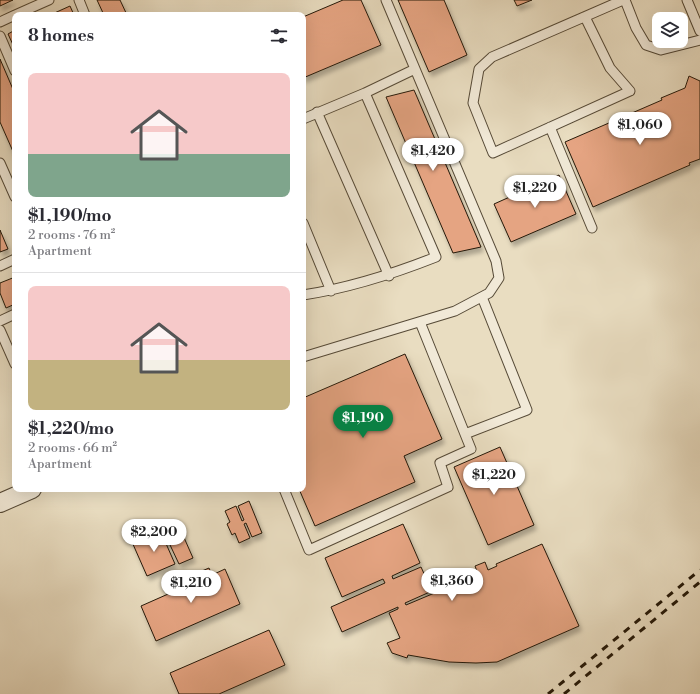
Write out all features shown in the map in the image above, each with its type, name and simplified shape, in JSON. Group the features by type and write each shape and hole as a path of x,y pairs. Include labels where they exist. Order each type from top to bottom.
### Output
{"street":[{"path":"0,503 25,492"}],"lane":[{"path":"37,11 49,0"},
{"path":"79,0 84,12"},
{"path":"306,356 455,312 490,293 499,278 496,261 386,0"},
{"path":"585,17 610,68 630,91 493,153 473,103 479,69 492,57 624,0 636,28 646,45 661,50 700,40"},
{"path":"687,0 700,31"},
{"path":"0,22 12,16"},
{"path":"0,36 12,64"},
{"path":"306,118 365,93 415,68"},
{"path":"306,294 331,291 390,276 436,257 365,93"},
{"path":"317,112 390,276"},
{"path":"550,127 592,228"},
{"path":"0,163 12,190"},
{"path":"306,230 331,291"},
{"path":"0,266 12,260"},
{"path":"465,434 527,410 482,297"},
{"path":"0,321 12,315"},
{"path":"285,492 309,550 448,487 440,463 471,449 420,322"},
{"path":"0,330 12,357"}],"building":[{"path":"0,0 13,0 0,6"},
{"path":"97,0 120,0 126,12 103,12"},
{"path":"343,0 361,0 381,45 306,77 306,16"},
{"path":"398,0 444,0 467,55 429,72"},
{"path":"514,0 532,0 517,6"},
{"path":"70,6 73,12 57,12"},
{"path":"12,32 12,43 8,34"},
{"path":"0,59 12,87 12,149 0,122"},
{"path":"689,76 700,81 700,159 689,163 690,165 593,207 565,142 662,100 661,98 685,88"},
{"path":"414,90 481,247 453,253 386,97"},
{"path":"559,175 576,214 511,242 494,204"},
{"path":"0,230 8,249 0,252"},
{"path":"12,278 12,305 6,308 0,293 0,283"},
{"path":"405,354 442,439 404,456 415,482 315,526 300,492 306,492 306,397"},
{"path":"500,447 534,525 488,545 454,467"},
{"path":"249,501 262,533 252,537 246,523 244,524 250,538 239,543 235,533 232,535 227,524 230,522 225,511 236,506 242,521 244,520 238,506"},
{"path":"178,524 193,558 179,564 163,530"},
{"path":"403,524 420,563 392,576 393,579 421,567 432,591 405,603 406,605 444,589 441,582 453,576 456,584 478,574 475,566 485,562 488,570 497,566 496,564 542,544 579,626 497,662 476,663 449,662 408,655 407,658 392,653 387,643 400,638 389,613 398,609 398,607 342,632 331,607 385,583 383,579 342,597 325,558"},
{"path":"160,530 175,564 147,576 132,542"},
{"path":"209,568 212,575 225,569 240,604 156,641 141,606 193,583 190,576"},
{"path":"269,630 285,665 219,694 179,694 170,673"}],"railway":[{"path":"548,694 700,570"},
{"path":"564,694 700,582"}]}
